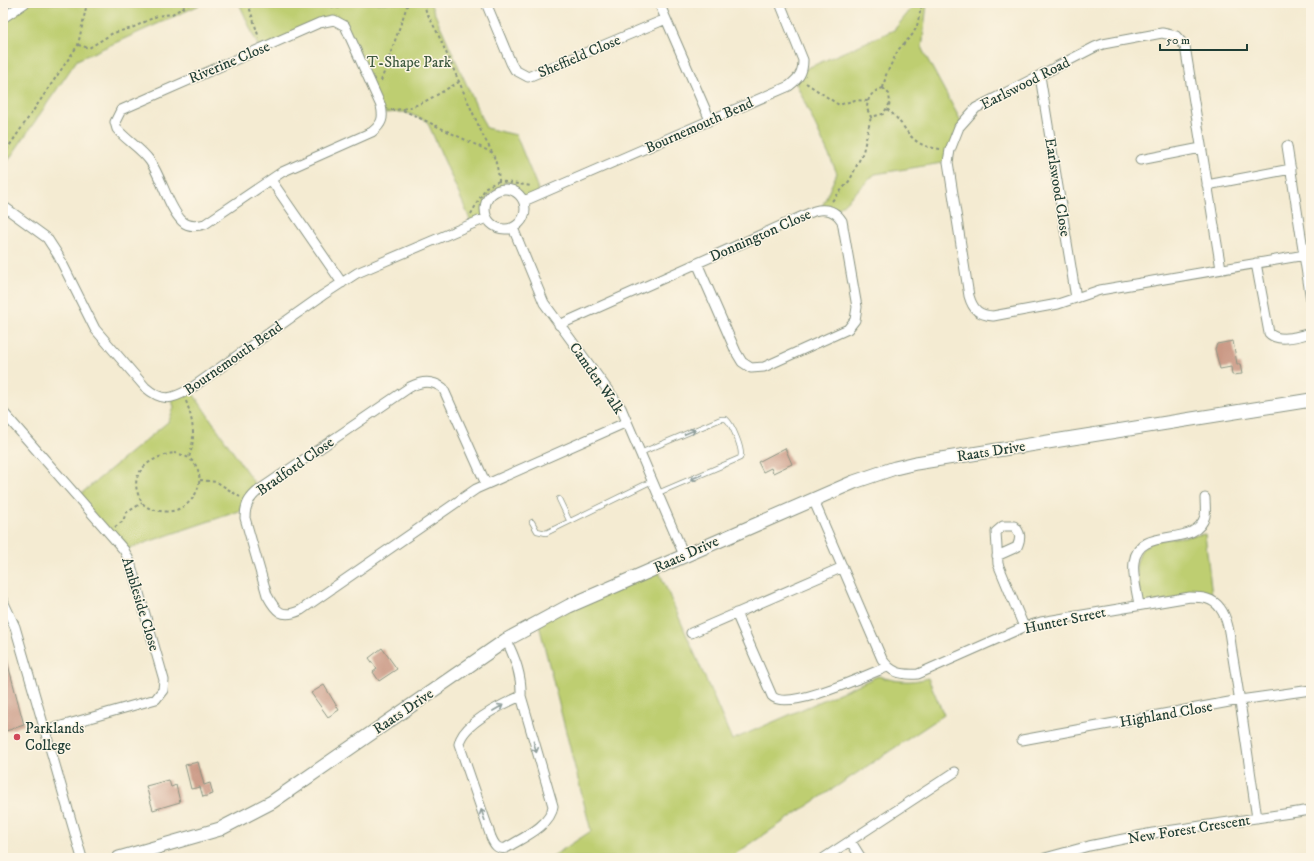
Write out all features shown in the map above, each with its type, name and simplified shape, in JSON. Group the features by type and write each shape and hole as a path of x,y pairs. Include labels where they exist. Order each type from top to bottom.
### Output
{"street":[{"path":"3,18 25,3"},
{"name":"Sheffield Close","path":"486,3 511,63 515,70 528,77 666,19"},
{"path":"659,3 710,120"},
{"path":"780,3 804,60 803,70 797,80"},
{"name":"Riverine Close","path":"334,20 340,22 348,31 382,109 382,120 379,127 372,132 294,166 205,224 191,225 183,222 176,213 157,171 149,159 117,129 115,122 117,116 125,107 263,47 319,22 334,20"},
{"name":"Earlswood Road","path":"1221,269 1185,46 1176,36 1162,33 1103,44 976,108 960,127 950,150 948,162 969,296 976,311 983,315 993,316 1058,304 1100,290 1307,255"},
{"name":"Earlswood Close","path":"1040,76 1076,298"},
{"name":"Bournemouth Bend","path":"524,201 789,86 797,80"},
{"path":"1287,146 1307,255 1311,300"},
{"path":"1140,160 1201,148"},
{"path":"1207,185 1291,169"},
{"path":"271,180 342,282"},
{"path":"507,188 514,190 524,201 525,213 520,222 513,228 498,228 486,218 484,205 489,196 495,191 507,188"},
{"name":"Bournemouth Bend","path":"3,206 47,238 58,255 95,329 145,387 154,395 161,398 171,398 180,395 357,273 486,218"},
{"name":"Donnington Close","path":"559,325 697,263 814,211 828,209 839,216 844,230 857,307 855,320 848,330 764,367 751,368 739,358 697,263"},
{"name":"Camden Walk","path":"513,228 544,303 608,389 627,422 684,555"},
{"path":"1256,263 1269,333 1272,337 1278,339 1311,333"},
{"name":"Bradford Close","path":"486,484 443,388 436,383 424,381 410,387 255,493 248,502 245,509 245,518 267,595 277,611 285,615 294,614 476,489 627,422"},
{"name":"Raats Drive","path":"119,858 204,835 253,813 506,640 569,606 684,555 875,474 916,463 1311,400"},
{"name":"Ambleside Close","path":"3,412 110,531 124,550 130,562 164,680 163,690 156,699 44,731"},
{"path":"1139,605 1134,575 1134,562 1137,553 1148,542 1188,534 1201,526 1205,515 1205,498"},
{"path":"736,613 772,696 779,701 791,701 835,689 887,667 882,659 813,500"},
{"path":"997,556 1003,580 1024,627"},
{"path":"691,633 843,567"},
{"name":"Hunter Street","path":"887,667 904,675 918,674 1024,627 1041,622 1139,605 1190,598 1207,598 1215,603 1223,614 1228,632 1240,700 1257,818"},
{"path":"3,601 15,627 82,858"},
{"path":"506,640 514,655 521,685 521,696 539,761 552,797 552,812 544,823 506,848 500,848 495,845 491,837 459,744 462,733 480,720 521,696"},
{"name":"Highland Close","path":"1022,740 1240,700 1311,690"},
{"path":"824,858 851,842 955,772"},
{"name":"New Forest Crescent","path":"1046,858 1089,846 1153,833 1311,810"},
{"path":"851,842 861,858"}],"lane":[{"path":"640,453 721,419 726,419 730,423 741,450 740,458 658,493"},
{"path":"532,522 537,531 543,533 652,481"},
{"path":"559,499 569,520"}],"path":[{"path":"3,155 78,45 87,3"},
{"path":"78,45 89,48 113,33 132,28 158,16 172,14 191,3"},
{"path":"248,3 263,47"},
{"path":"306,3 340,8 351,3"},
{"path":"376,95 408,3"},
{"path":"424,3 426,12 494,154 499,180"},
{"path":"883,88 886,75 898,50 917,26 922,3"},
{"path":"797,80 810,85 839,105 855,100 869,101"},
{"path":"382,109 403,110 421,104 459,82"},
{"path":"828,209 834,199 850,180 863,152 871,117 867,109 869,101 873,92 883,88"},
{"path":"871,117 883,114 887,109 890,100 889,94 883,88"},
{"path":"887,109 899,119 908,135 916,142 931,148 950,150"},
{"path":"403,110 494,154"},
{"path":"461,228 486,186 499,180 531,186"},
{"path":"180,395 185,399 189,407 194,435 193,446 189,457"},
{"path":"174,453 189,457 200,480 199,489 190,503 178,510 170,512 157,511 142,503 136,486 140,471 154,459 162,455 174,453"},
{"path":"200,480 217,482 248,502"},
{"path":"110,531 123,521 126,513 142,503"}],"green space":[{"path":"25,3 204,3 77,60 3,168 3,18"},
{"name":"T-Shape Park","path":"239,3 430,3 486,128 516,135 540,194 524,201 510,190 496,190 490,194 486,200 486,218 472,224 427,121 404,112 383,113 348,31 334,20 259,48"},
{"path":"916,3 927,3 922,49 962,123 948,162 875,174 835,212 821,209 837,173 795,81 803,70 894,30"},
{"path":"190,389 259,490 245,509 124,550 78,496 169,421 174,407 171,398"},
{"path":"1205,534 1212,596 1141,605 1136,565 1141,550 1152,541"},
{"path":"658,569 732,740 878,676 891,680 903,681 915,681 928,678 944,715 729,858 550,858 591,831 538,621"}],"building":[{"path":"1233,341 1237,364 1240,364 1242,374 1232,375 1231,367 1220,369 1215,349 1217,344"},
{"path":"785,448 792,464 773,473 771,468 763,472 758,462"},
{"path":"382,648 397,669 379,681 373,672 377,669 369,658"},
{"path":"3,657 6,657 24,725 6,731 3,729"},
{"path":"324,685 339,710 328,717 311,693"},
{"path":"198,762 204,785 210,783 213,794 203,797 200,787 191,789 185,765"},
{"path":"169,780 171,787 176,785 180,802 153,810 146,786"}],"place":[{"name":"Parklands College","path":"17,737"}]}
